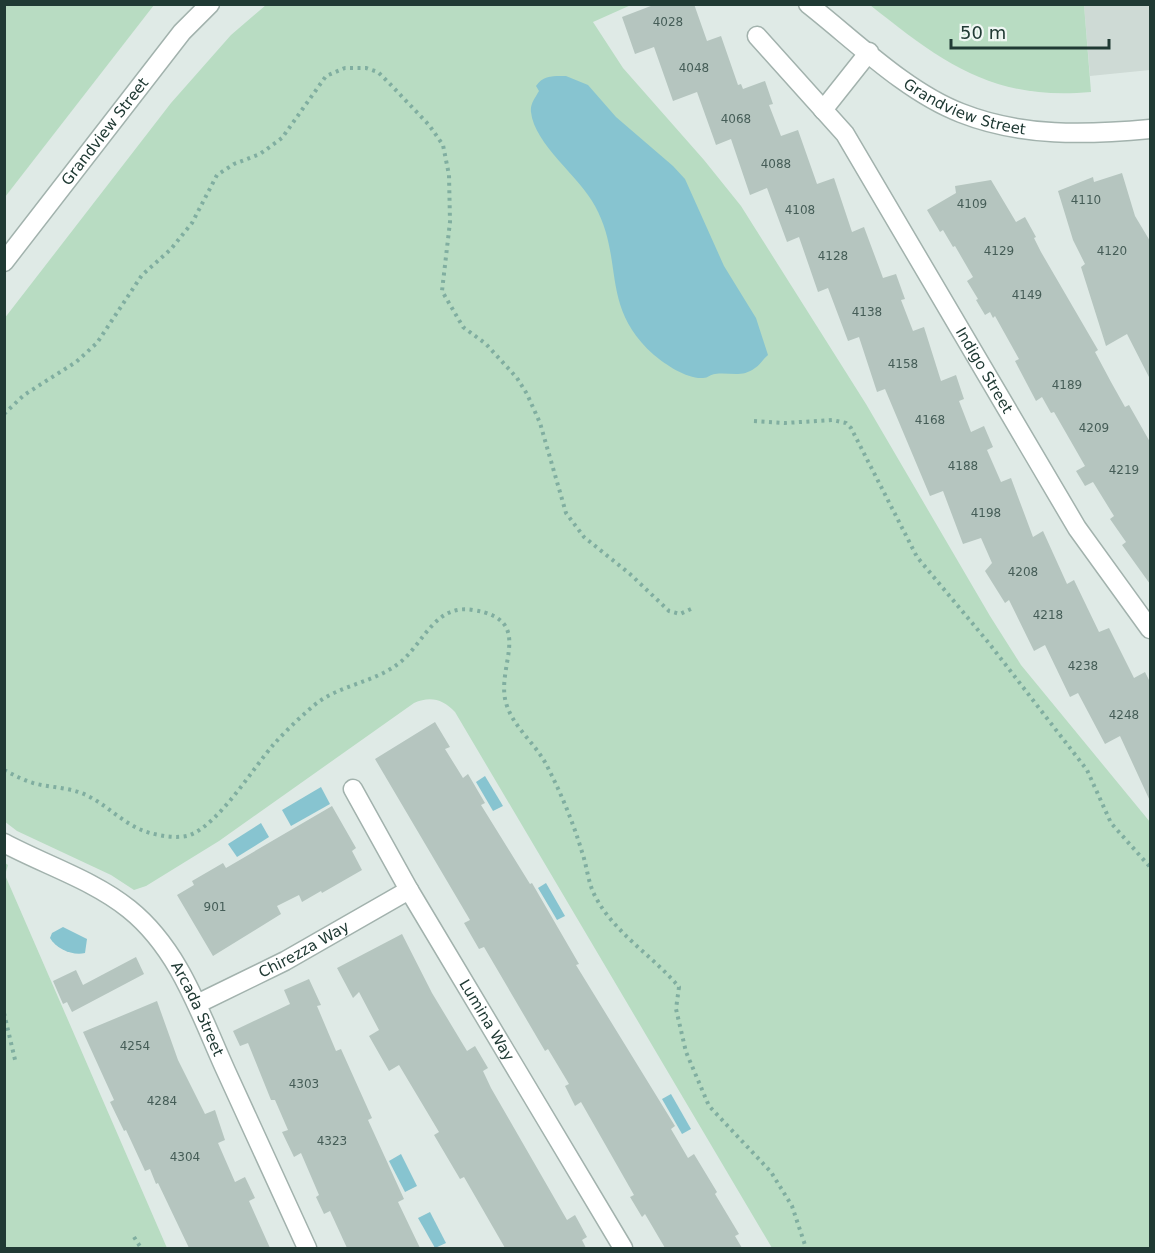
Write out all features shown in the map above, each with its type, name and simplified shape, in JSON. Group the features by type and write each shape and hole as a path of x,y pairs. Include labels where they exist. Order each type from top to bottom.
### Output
{"street":[{"name":"Grandview Street","path":"4,262 182,32 210,4"},
{"name":"Grandview Street","path":"808,4 914,87 960,113 1023,130 1092,134 1150,129"},
{"name":"Indigo Street","path":"757,36 845,134 1077,528 1150,629"},
{"path":"823,110 869,52"},
{"name":"Lumina Way","path":"353,789 409,890 623,1248"},
{"name":"Arcada Street","path":"4,843 109,895 129,909 172,957 197,1004 307,1248"},
{"name":"Chirezza Way","path":"197,1004 285,961 409,890"}],"path":[{"path":"4,414 24,395 76,362 97,344 142,275 171,249 192,223 217,175 234,164 260,154 282,138 326,76 345,68 366,68 378,72 390,84 429,125 443,145 449,175 450,222 442,291 463,327 486,344 517,378 527,394 540,423 566,513 584,537 630,574 669,611 680,614 692,609"},
{"path":"754,421 785,423 832,420 846,423 851,428 917,557 988,642 1087,770 1111,823 1150,867"},
{"path":"4,770 35,783 65,788 90,797 113,814 148,833 174,837 187,836 201,829 250,778 275,742 317,702 389,671 408,655 429,627 445,614 463,609 474,610 496,618 504,625 511,639 504,687 507,708 545,763 560,793 577,836 594,894 605,911 679,987 675,1009 686,1052 709,1106 771,1172 792,1206 806,1248"},
{"path":"4,1013 16,1064"},
{"path":"134,1237 141,1248"}],"shaded area":[{"path":"1084,5 1150,5 1150,70 1090,76"}],"green space":[{"path":"4,5 154,5 5,197"},
{"path":"266,5 631,5 593,22 623,68 741,206 866,404 1021,665 1150,822 1150,1248 772,1248 455,712 446,704 436,700 414,703 219,841 146,886 134,890 111,875 17,831 4,821 4,319 171,103 231,35"},
{"path":"870,5 1084,5 1091,92 1056,93 1025,90 997,84 971,74 922,44"},
{"path":"5,875 167,1248 5,1248"}],"water":[{"path":"566,76 588,85 616,117 685,179 724,266 756,318 768,355 755,368 741,374 715,374 697,378 677,371 659,359 637,337 619,301 604,226 595,206 540,136 534,124 531,109 539,91 536,86 545,78"},
{"path":"485,776 503,806 493,811 476,782"},
{"path":"321,787 330,804 291,826 282,810"},
{"path":"261,823 269,837 237,857 228,844"},
{"path":"546,883 565,916 557,920 538,888"},
{"path":"63,927 87,939 85,953 70,952 53,942 50,938 52,933"},
{"path":"671,1094 691,1129 682,1134 662,1099"},
{"path":"401,1154 417,1186 405,1192 389,1161"},
{"path":"430,1212 446,1243 435,1248 418,1218"}],"building":[{"path":"656,4 694,4 707,41 721,36 738,85 741,84 743,89 765,81 773,104 769,105 781,136 798,130 817,184 834,178 852,232 864,227 883,278 896,274 905,299 901,300 913,331 924,327 941,381 956,375 964,399 959,401 971,432 984,426 993,447 987,450 1001,482 1011,478 1033,537 1043,531 1067,584 1074,580 1099,632 1109,628 1134,678 1145,672 1150,682 1150,801 1120,736 1105,744 1078,693 1070,697 1045,645 1034,651 1009,600 1005,603 985,571 992,563 981,538 963,544 943,491 930,496 885,389 877,392 859,337 848,341 828,288 818,292 799,237 787,242 767,188 750,195 731,139 716,145 697,92 673,101 654,47 635,54 622,17"},
{"path":"1122,173 1135,216 1150,241 1150,379 1127,334 1106,346 1081,267 1085,264 1073,240 1058,191 1093,177 1094,182"},
{"path":"991,180 1016,222 1025,217 1041,252 1098,350 1095,352 1111,382 1125,407 1129,405 1150,442 1150,584 1122,545 1126,542 1110,519 1114,516 1093,482 1085,486 1076,471 1085,466 1054,412 1051,413 1042,397 1036,401 1015,361 1019,359 995,316 993,318 990,312 985,315 976,300 978,299 967,281 973,277 955,246 953,247 943,230 940,232 927,210 956,193 955,186"},
{"path":"435,722 450,747 445,749 463,778 468,774 485,803 481,805 530,884 532,883 579,964 576,965 675,1126 671,1129 688,1158 694,1154 717,1192 715,1194 739,1234 735,1236 742,1248 665,1248 645,1214 642,1217 630,1197 634,1195 581,1102 575,1106 565,1086 569,1084 548,1049 545,1051 484,947 479,949 464,923 470,920 375,759"},
{"path":"332,806 356,848 352,851 362,870 302,902 299,895 277,906 281,914 213,956 177,895 194,885 192,881 223,863 226,868"},
{"path":"402,934 432,993 467,1051 475,1046 488,1068 483,1071 491,1088 567,1220 575,1215 587,1237 582,1240 586,1248 505,1248 464,1177 460,1179 434,1135 439,1132 399,1065 389,1071 369,1036 379,1030 359,992 353,998 337,968"},
{"path":"136,957 144,974 72,1012 67,1002 63,1004 53,981 76,970 83,985"},
{"path":"309,979 321,1005 317,1006 336,1051 341,1049 372,1118 368,1120 404,1199 398,1202 420,1248 347,1248 330,1211 324,1214 316,1197 319,1195 301,1153 294,1157 282,1132 288,1130 275,1100 271,1100 248,1043 240,1046 233,1031 290,1004 284,990"},
{"path":"157,1001 178,1060 205,1114 215,1110 225,1140 218,1143 235,1182 245,1177 255,1198 249,1201 270,1248 189,1248 158,1183 156,1184 150,1169 145,1171 110,1102 114,1100 83,1032"}]}
